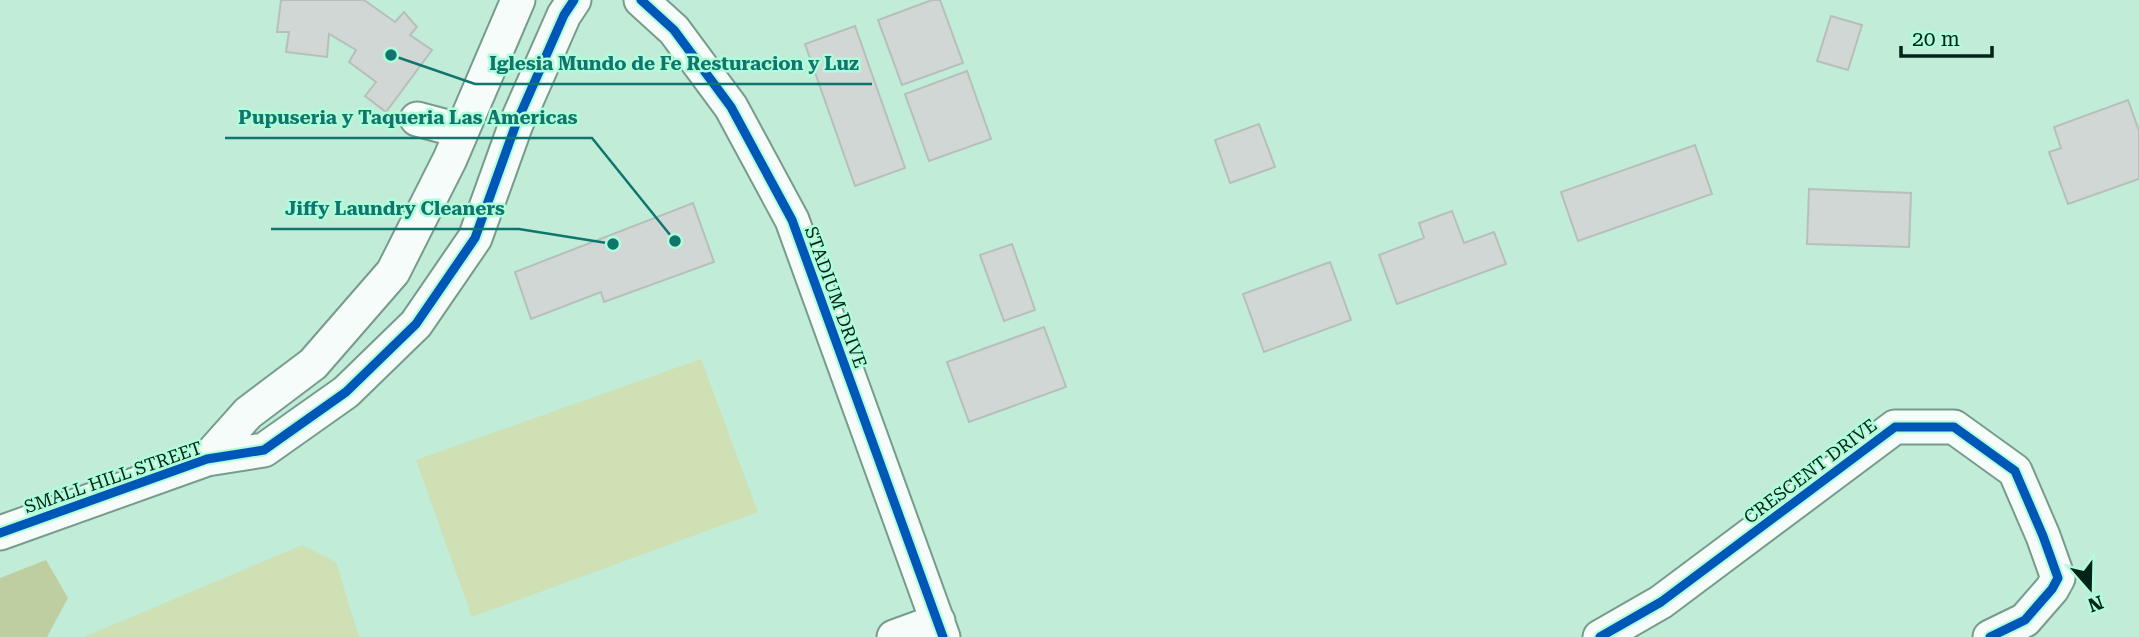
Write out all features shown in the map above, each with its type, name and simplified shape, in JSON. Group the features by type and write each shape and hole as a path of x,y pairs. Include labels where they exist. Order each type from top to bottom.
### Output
{"street":[{"name":"SMALL HILL STREET","path":"207,459 248,413 313,364 393,272 462,131 518,0"},
{"name":"SMALL HILL STREET","path":"0,533 207,459 264,450 346,392 416,324 475,238 516,124 564,15 574,0"},
{"name":"STADIUM DRIVE","path":"641,0 674,30 731,107 792,220 941,629"},
{"path":"417,118 462,131"},
{"name":"CRESCENT DRIVE","path":"1600,637 1661,601 1895,427 1954,427 2015,471 2058,578 2025,620 1990,637"},
{"path":"894,637 941,629"}],"green space":[{"path":"701,359 758,512 472,617 416,460"},
{"path":"302,545 336,562 359,637 84,637"},
{"path":"46,560 68,598 47,637 0,637 0,578"}],"building":[{"path":"281,0 364,0 395,22 404,12 417,27 410,35 432,50 386,112 365,96 376,82 349,62 356,50 329,34 327,57 286,52 289,32 277,32"},
{"path":"932,0 940,0 963,63 902,85 878,20"},
{"path":"1831,16 1862,25 1848,70 1817,61"},
{"path":"855,26 905,168 855,186 805,44"},
{"path":"967,71 991,139 929,161 905,94"},
{"path":"2128,100 2139,131 2139,179 2068,204 2049,152 2061,148 2054,127"},
{"path":"1259,124 1275,167 1230,183 1215,140"},
{"path":"1695,145 1712,194 1578,241 1561,192"},
{"path":"1809,189 1911,193 1909,247 1807,244"},
{"path":"693,203 714,262 604,302 601,292 531,319 515,272"},
{"path":"1452,211 1464,243 1494,232 1506,264 1397,304 1379,255 1424,238 1419,223"},
{"path":"1012,244 1035,310 1004,321 980,255"},
{"path":"1330,262 1351,320 1264,352 1243,294"},
{"path":"1044,327 1066,387 969,422 947,362"}],"cycle path":[{"path":"0,533 207,459 264,450 346,392 416,324 475,238 516,124 564,15 574,0"},
{"path":"641,0 674,30 731,107 792,220 943,637"},
{"path":"1600,637 1661,602 1895,427 1954,427 2015,471 2058,578 2025,620 1990,637"}],"place":[{"name":"Iglesia Mundo de Fe Resturacion y Luz","path":"391,55"},
{"name":"Pupuseria y Taqueria Las Americas","path":"675,241"},
{"name":"Jiffy Laundry Cleaners","path":"613,244"}]}
